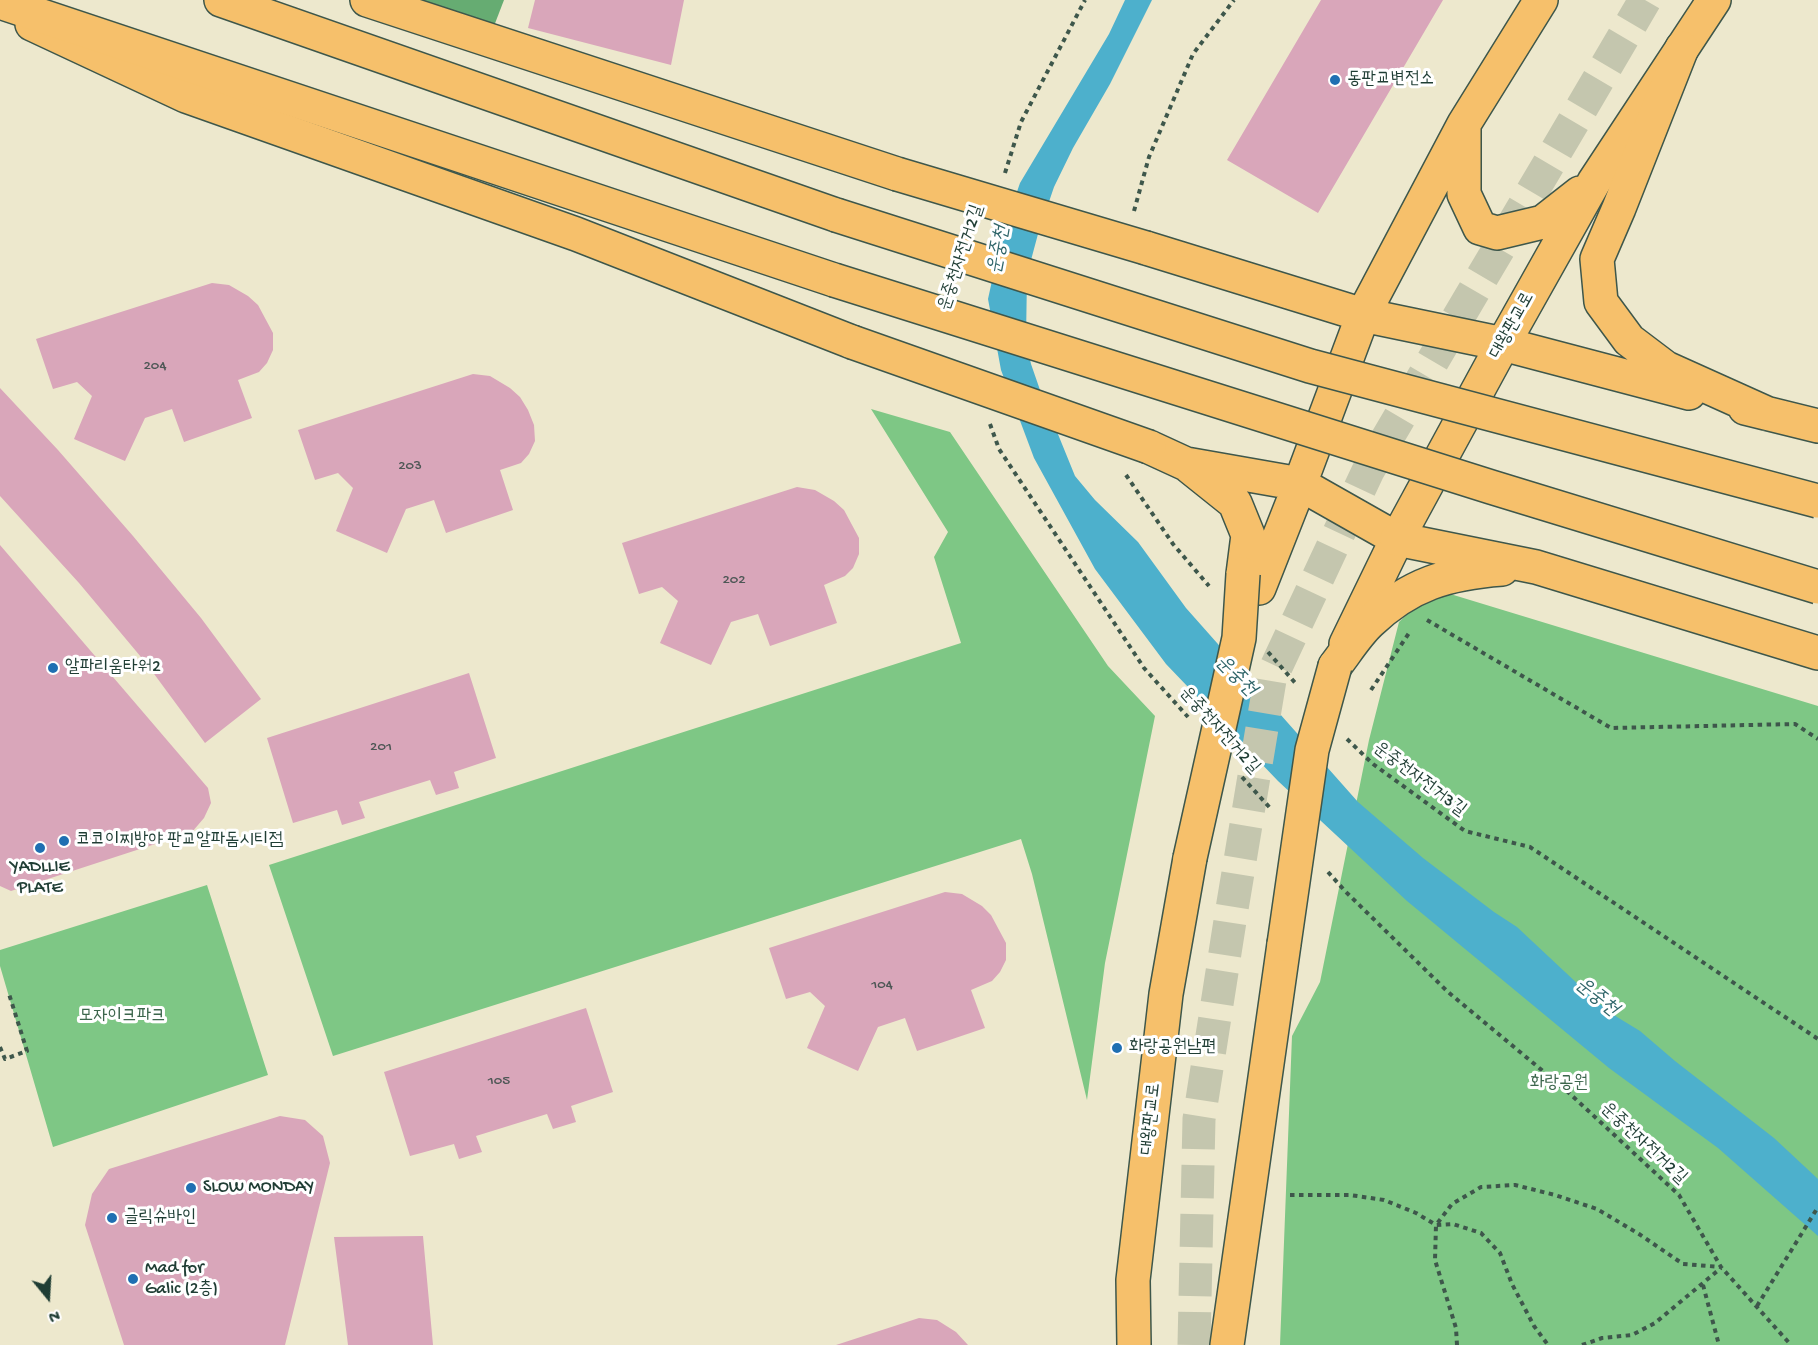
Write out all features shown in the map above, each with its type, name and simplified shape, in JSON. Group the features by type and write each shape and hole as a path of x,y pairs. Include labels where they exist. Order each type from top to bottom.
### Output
{"main road":[{"path":"221,0 836,215 1310,366 1818,501"},
{"path":"367,0 897,174 1363,315 1503,344 1818,426"},
{"path":"1251,581 1300,484 1363,315 1464,124 1541,0"},
{"name":"대왕판교로","path":"1335,666 1397,539 1594,182 1714,0"},
{"path":"0,2 834,280 1491,487 1818,587"},
{"path":"0,10 186,96 576,234 852,342 1149,447 1186,464 1235,503 1248,535 1251,581"},
{"path":"1682,48 1597,259 1601,302 1629,340 1666,368 1766,413"},
{"path":"1464,124 1464,194 1480,228 1497,233 1543,222 1594,182"},
{"path":"1186,464 1300,484 1397,539 1536,567 1818,653"},
{"path":"1227,1345 1312,750 1335,666 1369,622 1406,592 1441,578 1472,571 1536,567"},
{"name":"대왕판교로","path":"1134,1345 1133,1280 1166,994 1190,858 1252,643 1251,581"}],"path":[{"path":"1003,178 1022,122 1085,0"},
{"name":"운중천자전거2길","path":"987,416 999,449 1144,668 1193,722"},
{"path":"1200,576 1216,594"},
{"path":"1420,616 1611,728 1795,724 1818,739"},
{"path":"1371,690 1414,625"},
{"path":"1252,643 1304,692"},
{"name":"운중천자전거3길","path":"1344,737 1373,764 1465,831 1530,847 1818,1040"},
{"name":"운중천자전거2길","path":"1241,776 1273,811"},
{"name":"운중천자전거2길","path":"1321,865 1448,992 1568,1092 1679,1195 1722,1267 1791,1345"},
{"path":"0,1047 4,1059 27,1051 9,994"},
{"path":"1457,1345 1456,1328 1435,1260 1436,1225 1452,1204 1481,1187 1515,1185 1555,1195 1596,1209 1639,1234 1683,1264 1722,1267"},
{"path":"1290,1195 1350,1195 1384,1200 1416,1213 1436,1225 1453,1224 1481,1233 1500,1254 1512,1284 1548,1345"},
{"path":"1757,1306 1818,1208"},
{"path":"1582,1345 1602,1338 1632,1335 1655,1323 1722,1267"},
{"path":"1702,1284 1719,1345"}],"green space":[{"path":"410,0 504,0 494,26"},
{"path":"871,409 950,432 1108,666 1155,716 1105,963 1087,1100 1032,874 1021,839 333,1056 269,865 961,643 934,557 948,532"},
{"name":"화랑공원","path":"1447,593 1818,706 1818,1345 1280,1345 1292,1036 1320,982 1369,740 1399,622 1425,598"},
{"name":"모자이크파크","path":"207,885 268,1075 53,1147 0,966 0,950"}],"water":[{"name":"운중천","path":"1125,0 1152,0 1054,187 1027,275 1026,340 1031,364 1075,476 1095,500 1138,542 1186,608 1358,802 1423,858 1517,927 1596,1001 1640,1031 1774,1138 1818,1179 1818,1236 1718,1148 1609,1068 1407,901 1278,781 1166,664 1095,569 1034,458 1001,370 988,299 1002,235 1020,183 1109,34"}],"building":[{"path":"535,0 684,0 671,65 528,28"},
{"name":"동판교변전소","path":"1321,0 1443,0 1318,213 1227,160"},
{"path":"212,283 229,285 248,296 258,305 273,333 273,350 267,363 259,372 238,380 252,418 184,442 172,409 145,418 125,461 74,439 92,396 77,382 53,389 36,339"},
{"path":"473,374 490,376 510,388 520,397 534,425 535,441 529,454 521,463 500,470 513,510 446,533 434,500 406,509 387,553 336,531 353,488 338,473 315,480 298,430"},
{"path":"0,388 133,536 201,618 261,699 205,743 146,663 79,583 0,496"},
{"path":"797,487 815,490 834,501 844,510 859,538 859,554 853,568 845,576 824,585 837,623 770,646 758,614 731,622 711,665 660,643 678,601 662,587 639,594 622,543"},
{"name":"알파리움타워2","path":"0,545 208,788 211,803 204,818 192,832 11,891 0,886"},
{"path":"469,673 496,758 454,772 459,788 436,795 430,780 359,802 365,818 342,825 337,810 293,823 267,738"},
{"path":"945,892 962,894 982,906 991,915 1006,943 1006,960 1000,972 992,981 971,990 985,1028 917,1051 905,1018 878,1027 858,1071 807,1048 825,1006 810,992 786,999 769,948"},
{"path":"586,1008 613,1092 571,1106 576,1122 553,1129 547,1114 476,1136 482,1152 459,1159 454,1144 410,1156 384,1072"},
{"path":"280,1116 305,1120 323,1136 330,1163 285,1345 124,1345 85,1225 92,1194 109,1169"},
{"path":"423,1236 433,1345 348,1345 334,1237"},
{"path":"919,1318 937,1320 956,1332 968,1345 836,1345"}],"tunnel":[{"path":"1194,1345 1199,1119 1270,680 1368,471 1645,0"}],"place":[{"name":"동판교변전소","path":"1335,80"},
{"name":"알파리움타워2","path":"53,668"},
{"name":"코코이찌방야 판교알파돔시티점","path":"64,841"},
{"name":"YADLLIE PLATE","path":"40,848"},
{"name":"화랑공원남편","path":"1117,1048"},
{"name":"SLOW MONDAY","path":"191,1188"},
{"name":"글릭슈바인","path":"112,1218"},
{"name":"Mad for Galic (2층)","path":"133,1279"}]}
